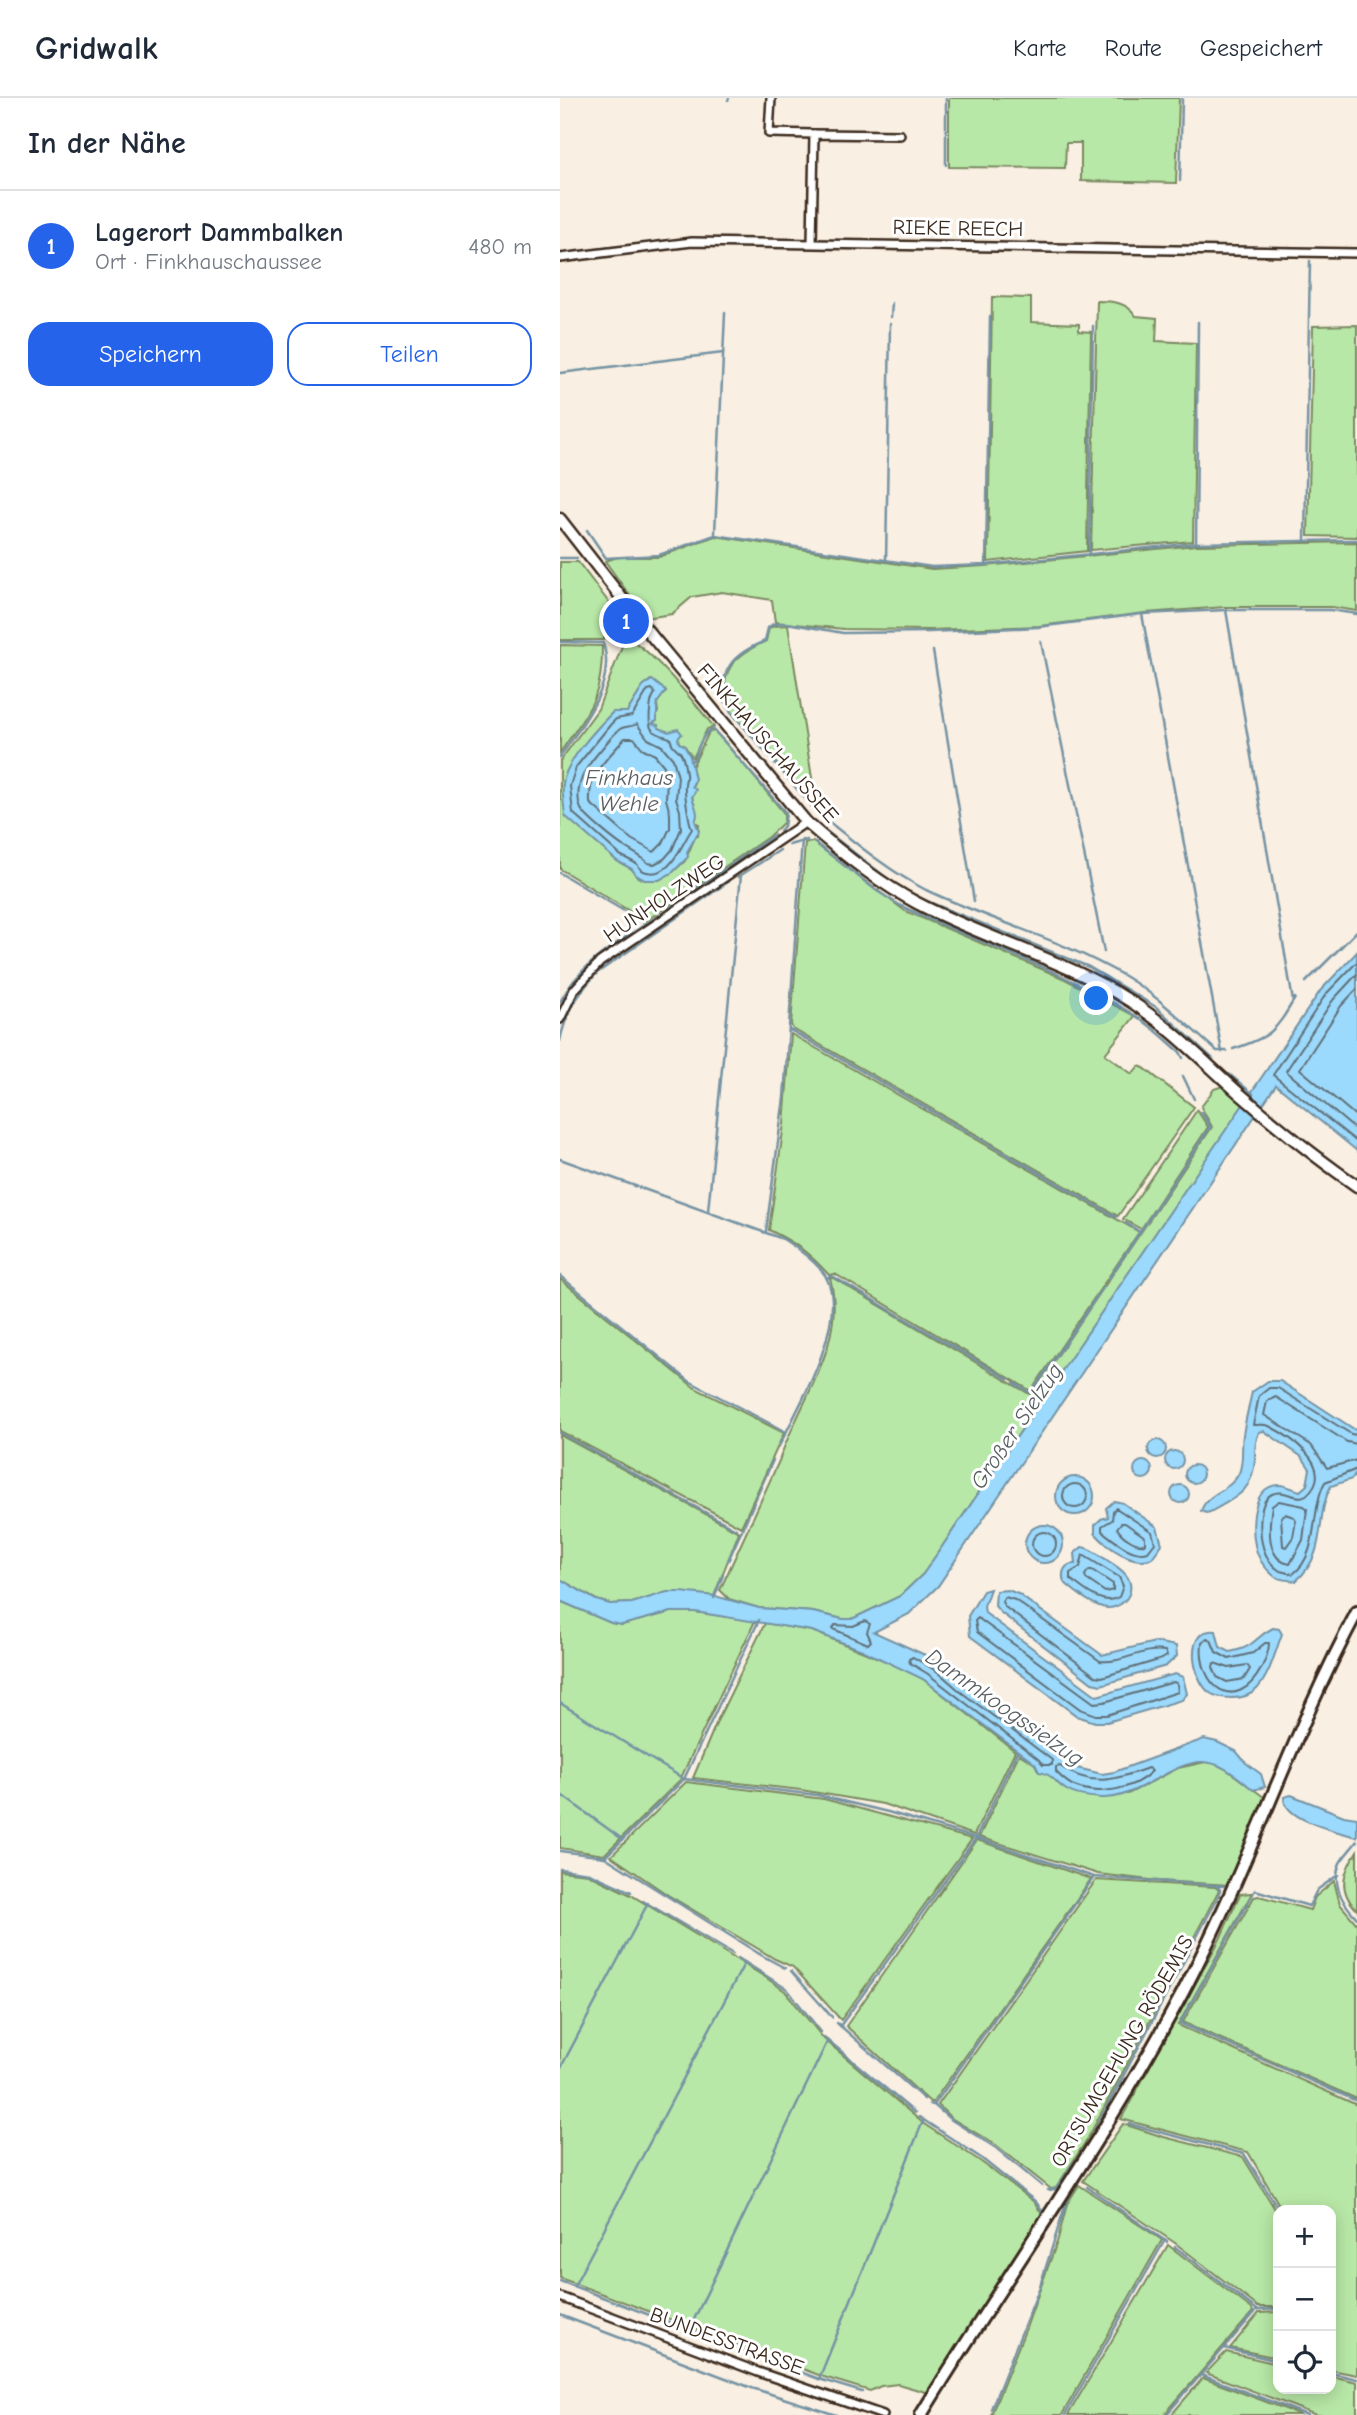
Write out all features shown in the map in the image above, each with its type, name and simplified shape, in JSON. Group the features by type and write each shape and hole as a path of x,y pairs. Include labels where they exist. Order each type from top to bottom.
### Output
{"main road":[{"name":"ORTSUMGEHUNG RÖDEMIS","path":"920,2415 1118,2106 1183,1992 1238,1877 1326,1671 1357,1612"}],"street":[{"path":"771,98 769,133 900,135"},
{"path":"812,243 814,134"},
{"name":"RIEKE REECH","path":"560,258 671,243 1357,253"},
{"name":"FINKHAUSCHAUSSEE","path":"560,519 646,629 806,822 852,860 918,904 1089,978 1133,1003 1191,1048 1309,1154 1357,1186"},
{"name":"HUNHOLZWEG","path":"560,1019 574,990 600,962 806,822"},
{"name":"BUNDESSTRASSE","path":"560,2297 758,2372 883,2415"}],"green space":[{"path":"949,98 1179,98 1176,183 1081,181 1081,143 1066,143 1065,168 949,167"},
{"path":"992,297 1031,298 1031,322 1079,324 1079,331 1091,332 1087,551 988,562"},
{"path":"1097,301 1124,305 1136,316 1157,318 1156,341 1196,343 1193,541 1091,550"},
{"path":"1357,325 1357,537 1308,536 1313,326"},
{"path":"715,536 932,569 1196,545 1357,542 1357,611 1332,607 1225,607 1145,613 1039,626 930,630 844,629 775,622 772,600 722,592 692,597 672,614 646,618 605,561 618,557 659,557"},
{"path":"560,562 578,562 616,612 627,633 604,634 604,640 560,640"},
{"path":"788,625 817,810 727,707 725,683 732,665 746,652 766,641 769,628"},
{"path":"628,639 661,665 714,727 707,729 693,758 684,745 679,744 678,738 651,724 658,712 657,703 666,691 651,680 644,685 627,712 613,712 607,718 583,745 570,765 563,783 566,816 617,861 632,869 636,876 645,880 659,880 673,872 685,861 695,837 698,836 699,825 695,821 692,795 695,780 692,767 709,732 714,731 784,813 784,822 768,837 646,921 560,869 560,761 598,709 622,646"},
{"path":"560,645 602,646 602,664 592,704 560,753"},
{"path":"813,842 905,911 1065,979 1135,1016 1105,1054 1132,1074 1139,1066 1144,1068 1194,1107 1118,1216 793,1029 791,1025 805,843"},
{"path":"791,1034 1139,1232 1031,1391 835,1274 829,1275 802,1249 769,1230 784,1124"},
{"path":"1223,1086 1244,1104 924,1573 900,1596 852,1619 813,1612 759,1608 729,1599 720,1590 827,1349 834,1302 830,1278 1031,1395 1212,1127 1201,1107 1214,1089"},
{"path":"1197,1110 1208,1127 1141,1229 1123,1219"},
{"path":"560,1279 695,1388 784,1433 741,1527 560,1431"},
{"path":"560,1435 739,1532 714,1596 668,1592 632,1603 610,1604 597,1600 560,1579"},
{"path":"560,1601 611,1623 622,1625 671,1612 695,1612 755,1621 680,1780 604,1855 560,1848"},
{"path":"765,1623 812,1631 903,1668 923,1679 1015,1751 974,1835 883,1804 801,1790 693,1778 718,1719"},
{"path":"1019,1754 1035,1764 1039,1772 1046,1772 1065,1789 1128,1794 1178,1768 1210,1761 1226,1769 1268,1800 1232,1885 1098,1874 979,1837"},
{"path":"686,1782 824,1799 972,1839 841,2020 793,1967 668,1895 611,1856"},
{"path":"977,1840 1091,1879 933,2102 930,2102 846,2026"},
{"path":"1357,1851 1357,1910 1347,1895 1344,1881 1348,1866"},
{"path":"560,1871 588,1874 631,1895 765,1977 785,1991 824,2039 924,2124 980,2161 1034,2202 1042,2214 929,2393 898,2384 881,2386 870,2391 824,2377 560,2278"},
{"path":"1096,1880 1215,1887 1219,1890 1088,2138 1056,2188 1051,2189 996,2145 951,2118 938,2105"},
{"path":"1334,1881 1340,1904 1357,1924 1357,2099 1183,2022 1254,1897 1259,1896 1310,1910 1315,1897"},
{"path":"1252,1893 1178,2025 1357,2105 1357,2375 1336,2371 1336,2205 1279,2205 1248,2152 1121,2119 1220,1939 1240,1894"},
{"path":"1123,2124 1243,2157 1273,2206 1273,2307 1258,2307 1175,2243 1083,2181"},
{"path":"1079,2185 1162,2240 1062,2415 991,2415 1026,2328 1058,2239 1067,2204"},
{"path":"1168,2245 1253,2312 1164,2415 1068,2415"},
{"path":"1273,2312 1273,2357 1230,2348 1259,2313"},
{"path":"1226,2352 1273,2363 1273,2394 1336,2394 1336,2377 1357,2382 1357,2415 1316,2415 1206,2373"},
{"path":"1203,2378 1301,2415 1171,2415"}],"water":[{"name":"Finkhaus Wehle","path":"652,680 666,691 657,703 657,721 651,724 669,732 678,729 682,734 678,738 679,743 684,745 690,756 695,780 692,786 696,790 692,797 699,831 687,852 688,857 673,872 659,880 645,880 617,861 565,816 563,783 570,765 591,736 613,712 627,712 644,685"},
{"path":"1357,952 1357,1151 1276,1085 938,1586 909,1614 874,1632 925,1655 942,1666 1073,1767 1102,1774 1114,1772 1204,1739 1236,1751 1261,1774 1265,1787 1253,1790 1223,1768 1200,1762 1175,1769 1118,1796 1102,1798 1078,1795 1065,1789 1047,1774 1039,1772 1035,1764 923,1679 862,1650 812,1631 695,1612 671,1612 622,1625 611,1623 560,1601 560,1579 596,1600 610,1604 632,1603 667,1592 681,1592 715,1596 759,1608 813,1612 852,1619 900,1596 923,1574 939,1551 1321,990"},
{"path":"1268,1381 1280,1381 1357,1431 1357,1472 1352,1479 1331,1486 1313,1558 1296,1581 1276,1577 1265,1567 1255,1547 1253,1525 1257,1502 1269,1487 1281,1485 1300,1491 1307,1485 1310,1469 1302,1457 1264,1431 1259,1432 1253,1471 1246,1487 1235,1498 1210,1512 1201,1511 1208,1500 1231,1484 1239,1473 1242,1440 1252,1392"},
{"path":"1157,1440 1163,1443 1166,1449 1163,1455 1157,1458 1151,1455 1148,1449 1151,1443"},
{"path":"1174,1451 1180,1454 1183,1460 1180,1466 1174,1469 1168,1466 1165,1460 1168,1454"},
{"path":"1143,1461 1149,1464 1152,1470 1149,1476 1143,1479 1137,1476 1134,1470 1137,1464"},
{"path":"1194,1465 1200,1468 1203,1474 1200,1480 1194,1483 1188,1480 1185,1474 1188,1468"},
{"path":"1075,1477 1088,1483 1094,1496 1088,1509 1075,1515 1062,1509 1056,1496 1062,1483"},
{"path":"1180,1485 1186,1488 1189,1494 1186,1500 1180,1503 1174,1500 1171,1494 1174,1488"},
{"path":"1114,1501 1123,1503 1157,1527 1162,1544 1152,1558 1137,1559 1121,1554 1095,1533 1095,1525 1108,1517 1106,1508"},
{"path":"1044,1525 1057,1531 1063,1544 1057,1557 1044,1563 1031,1557 1025,1544 1031,1531"},
{"path":"1082,1547 1098,1554 1126,1575 1130,1590 1120,1605 1108,1608 1097,1605 1064,1582 1064,1569 1076,1564 1075,1553"},
{"path":"990,1589 984,1606 985,1613 1097,1696 1175,1674 1183,1677 1187,1694 1182,1700 1107,1722 1095,1722 1077,1716 970,1636 968,1616 983,1591"},
{"path":"1008,1590 1018,1594 1102,1655 1155,1642 1176,1646 1177,1656 1166,1666 1101,1685 1092,1683 1000,1612 995,1606 996,1591"},
{"path":"1273,1628 1279,1629 1282,1634 1262,1683 1242,1697 1226,1698 1210,1693 1195,1667 1195,1645 1199,1637 1206,1632 1216,1631 1220,1647 1230,1652 1250,1645"},
{"path":"1291,1795 1344,1816 1357,1818 1357,1837 1313,1824 1292,1812 1284,1797"}],"waterway":[{"path":"946,98 946,165"},
{"path":"1180,181 1182,98"},
{"path":"1305,540 1310,261"},
{"path":"891,317 892,303"},
{"path":"715,533 725,313"},
{"path":"986,565 990,317"},
{"path":"1196,542 1198,322"},
{"path":"886,561 890,324"},
{"path":"1089,553 1093,326"},
{"path":"560,373 723,353"},
{"path":"587,530 606,558 659,555 715,535 932,567 986,565 1196,543 1357,540"},
{"path":"560,558 577,558"},
{"path":"1226,610 1293,1001"},
{"path":"814,809 727,707 724,694 724,683 730,665 744,652 765,641 768,628 773,624 787,623 843,633 929,632 1038,627 1142,614 1226,610 1330,610 1357,614"},
{"path":"1142,614 1222,1052"},
{"path":"560,642 603,643 606,659 605,674 595,704 560,757"},
{"path":"1041,642 1104,952"},
{"path":"933,651 974,901"},
{"path":"690,761 694,760 703,738 713,729 786,813 784,826 780,831"},
{"path":"818,813 884,864 926,890 1053,941 1126,977 1162,1003 1217,1051 1227,1051"},
{"path":"812,820 897,886"},
{"path":"669,908 774,835"},
{"path":"766,1231 784,1098 802,840"},
{"path":"789,845 807,840"},
{"path":"814,842 877,891 901,906 1049,970 1106,999 1152,1028 1180,1052 1183,1058"},
{"path":"738,877 780,850"},
{"path":"560,873 646,924 664,912"},
{"path":"708,1211 741,875"},
{"path":"560,1041 574,1004 597,973 728,882"},
{"path":"903,890 1089,967 1156,1007 1213,1059"},
{"path":"560,1002 587,967 646,924"},
{"path":"1306,982 1357,931"},
{"path":"1233,1049 1271,1032 1295,998"},
{"path":"790,1030 1116,1217"},
{"path":"1229,1074 1253,1094"},
{"path":"1183,1076 1194,1099"},
{"path":"1201,1112 1211,1128"},
{"path":"1108,1280 1210,1127"},
{"path":"560,1159 783,1239 808,1257 824,1274 832,1297 826,1340 809,1387 779,1446"},
{"path":"1126,1223 1140,1232"},
{"path":"560,1276 689,1381 786,1432"},
{"path":"827,1278 832,1276 1008,1379"},
{"name":"Großer Sielzug","path":"1030,1392 1104,1286"},
{"name":"Großer Sielzug","path":"1014,1383 1029,1392"},
{"path":"560,1433 736,1529"},
{"path":"728,1561 773,1460"},
{"path":"714,1598 723,1575"},
{"path":"560,1851 605,1857 684,1779 759,1620"},
{"path":"560,1703 684,1779 817,1795 888,1812 976,1838 840,2026"},
{"path":"1017,1752 976,1838 1094,1877 1224,1886"},
{"path":"560,1794 622,1839"},
{"path":"1357,1841 1340,1863 1337,1878 1343,1900 1357,1918"},
{"path":"605,1857 785,1968"},
{"path":"560,1869 589,1873 631,1892"},
{"path":"1338,1875 1317,1890 1309,1906 1255,1890 1180,2023 1357,2101"},
{"path":"934,2105 1094,1877"},
{"path":"1048,2190 1056,2189 1090,2139 1219,1895 1217,1885"},
{"path":"643,1901 733,1954"},
{"path":"560,2069 648,1903"},
{"path":"738,1958 787,1989 821,2032"},
{"path":"574,2286 745,1962"},
{"path":"791,1971 832,2017"},
{"path":"837,2023 924,2099"},
{"path":"824,2037 915,2113"},
{"path":"828,2040 689,2330 819,2379 923,2121"},
{"path":"929,2104 996,2148 1042,2186"},
{"path":"919,2117 981,2158 1036,2202 1042,2211"},
{"path":"1129,2124 1244,2154 1276,2205"},
{"path":"991,2409 1039,2289 1066,2203 1077,2183"},
{"path":"1087,2187 1167,2242"},
{"path":"1065,2415 1165,2240"},
{"path":"1166,2415 1257,2310 1175,2247"},
{"path":"560,2281 689,2330"},
{"path":"1257,2310 1273,2309"},
{"path":"560,2315 752,2388 836,2415"},
{"path":"1224,2348 1273,2360"},
{"path":"1336,2374 1357,2379"},
{"path":"1201,2375 1307,2415"},
{"path":"819,2379 862,2392"}],"place":[{"name":"Lagerort Dammbalken","path":"626,621"}],"water label":[{"name":"Dammkoogssielzug","path":"1005,1707"}]}
